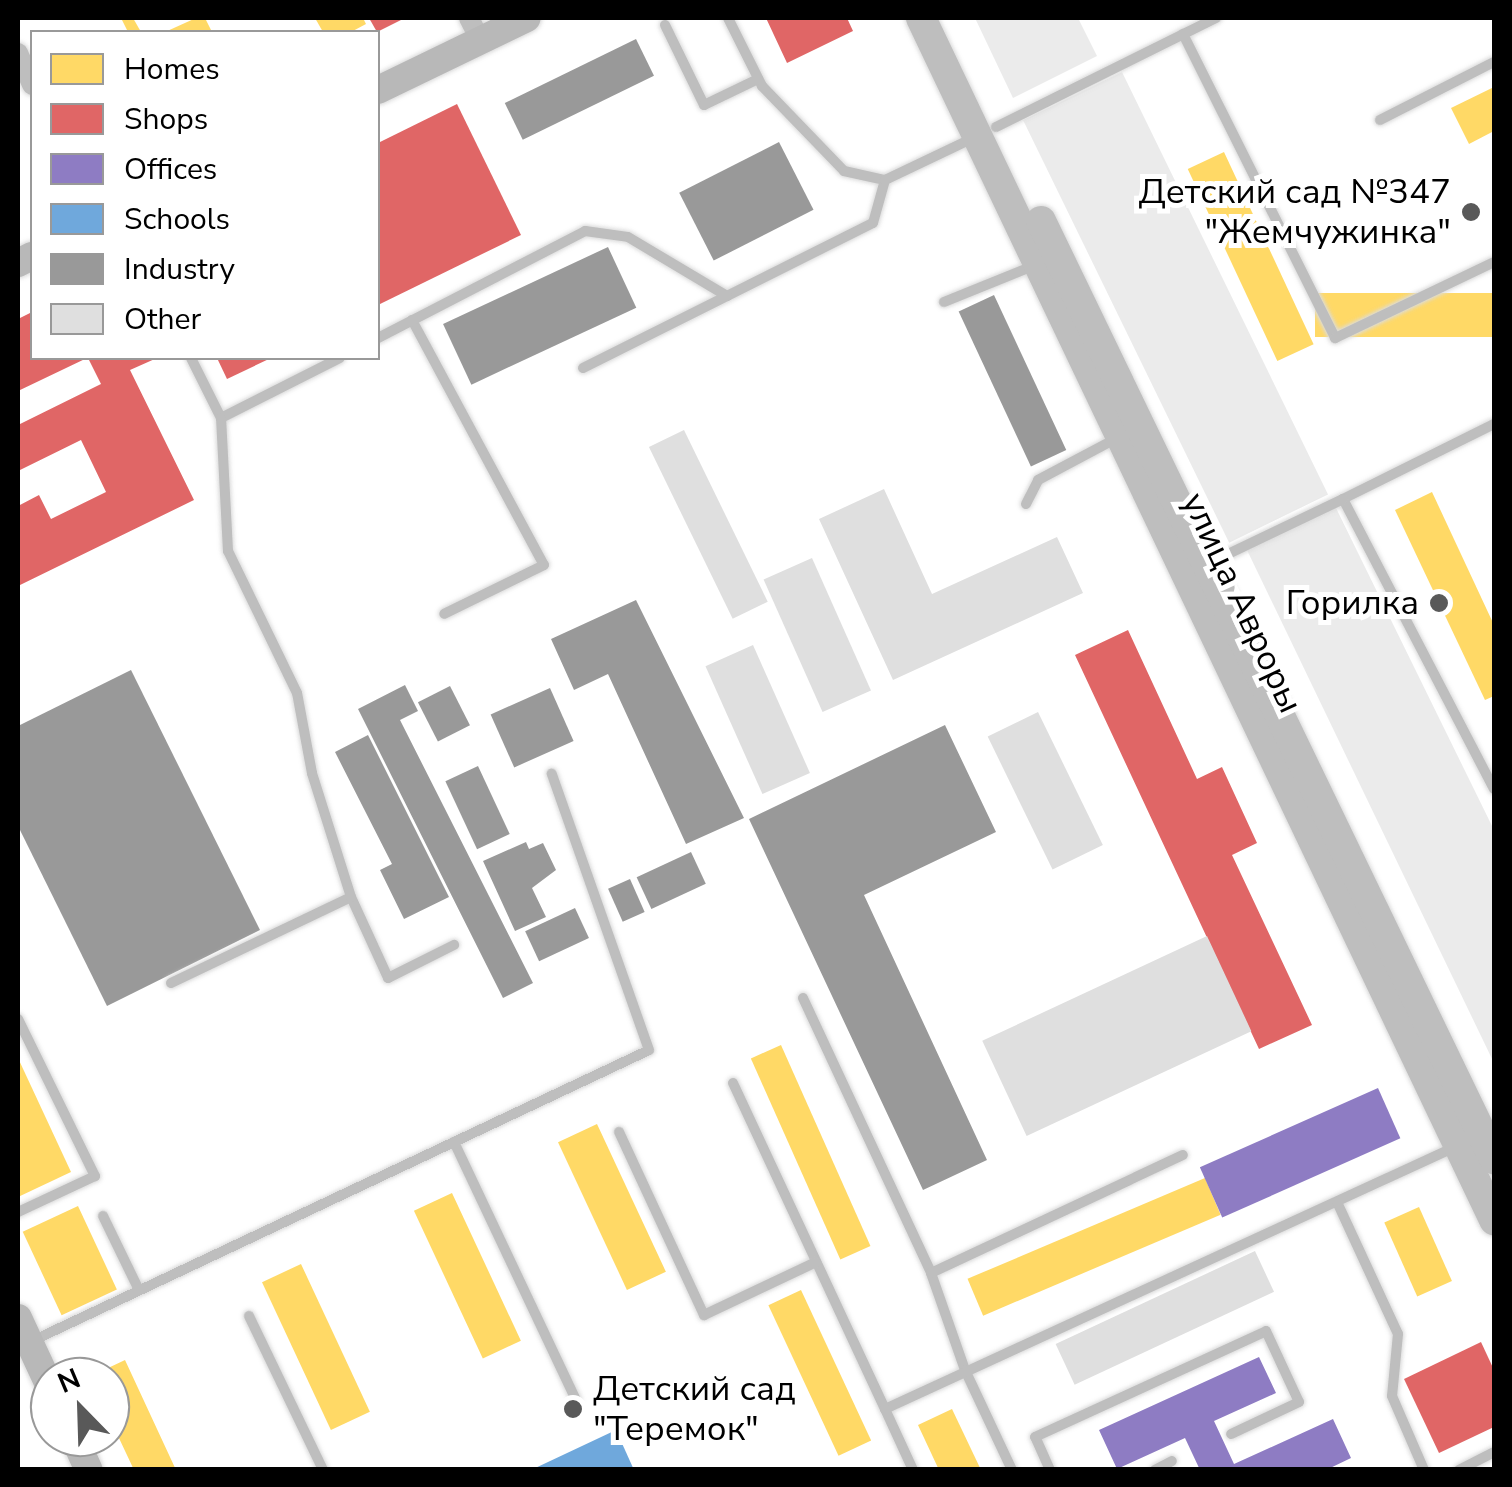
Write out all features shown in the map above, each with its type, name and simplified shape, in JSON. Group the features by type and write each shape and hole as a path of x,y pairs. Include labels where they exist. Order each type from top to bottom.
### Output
{"main road":[{"path":"380,89 474,29 527,18"},
{"name":"улица Авроры","path":"921,18 987,131 1207,564 1494,1159"},
{"name":"улица Авроры","path":"943,18 1039,263 1384,1001 1494,1220"},
{"path":"23,1330 36,1357"}],"street":[{"path":"18,53 30,80"}],"lane":[{"path":"728,18 758,79 844,171 885,180 1211,19"},
{"path":"665,25 704,105 758,79"},
{"path":"1183,34 1335,338 1494,262"},
{"path":"1380,120 1494,62"},
{"path":"583,368 873,223 885,180"},
{"path":"380,337 586,231 628,238 727,296"},
{"path":"944,302 1039,263"},
{"path":"412,320 544,565 444,614"},
{"path":"191,360 221,418 228,551 297,693 312,773 351,897 388,978 454,945"},
{"path":"221,418 336,360"},
{"path":"1207,564 1494,424"},
{"path":"1026,504 1038,480 1121,436"},
{"path":"1343,499 1494,789"},
{"path":"23,1330 139,1290 650,1050 552,774"},
{"path":"170,982 351,897"},
{"path":"804,998 932,1274 965,1370 1012,1470"},
{"path":"18,1019 95,1176 18,1212"},
{"path":"733,1084 913,1470"},
{"path":"618,1132 704,1315 816,1262"},
{"path":"454,1142 576,1400"},
{"path":"885,1409 1459,1145"},
{"path":"932,1274 1183,1155"},
{"path":"1337,1202 1398,1334 1392,1396 1424,1470"},
{"path":"103,1216 139,1290"},
{"path":"249,1316 323,1470"},
{"path":"1050,1470 1035,1437 1266,1332 1299,1402 1231,1434"},
{"path":"1459,1470 1494,1452"},
{"path":"1155,1470 1172,1461"}],"shaded area":[{"path":"975,18 1078,18 1097,56 1013,98"},
{"path":"1122,72 1328,494 1229,543 1023,120"},
{"path":"1335,506 1494,830 1494,1063 1246,548"}],"building: Homes":[{"path":"121,18 133,18 140,30 127,30"},
{"path":"205,18 211,30 169,30"},
{"path":"315,18 363,18 366,24 355,30 322,30"},
{"path":"1494,87 1494,131 1469,144 1451,108"},
{"path":"1224,152 1314,344 1277,361 1188,169"},
{"path":"1315,293 1494,293 1494,337 1315,337"},
{"path":"1432,492 1494,625 1494,696 1485,700 1395,510"},
{"path":"781,1045 870,1246 840,1259 751,1058"},
{"path":"18,1058 71,1172 18,1197"},
{"path":"597,1124 666,1272 627,1290 558,1142"},
{"path":"1205,1178 1221,1215 983,1316 968,1279"},
{"path":"452,1193 521,1341 483,1358 414,1211"},
{"path":"78,1206 117,1289 62,1315 23,1232"},
{"path":"1419,1207 1452,1281 1417,1296 1384,1222"},
{"path":"301,1264 370,1412 331,1430 262,1282"},
{"path":"801,1290 871,1440 839,1456 768,1305"},
{"path":"130,1371 176,1470 134,1470 128,1457"},
{"path":"952,1409 981,1470 939,1470 918,1425"}],"building: Shops":[{"path":"369,18 405,18 380,30"},
{"path":"766,18 847,18 853,31 787,63"},
{"path":"457,104 521,235 380,304 380,142"},
{"path":"30,313 30,360 83,360 18,391 18,319"},
{"path":"89,360 152,360 130,370 194,500 18,586 18,506 39,495 51,519 106,492 81,440 18,471 18,425 101,384"},
{"path":"218,360 267,360 227,379"},
{"path":"1128,630 1197,779 1222,767 1257,843 1232,855 1312,1025 1259,1049 1075,655"},
{"path":"1481,1342 1494,1370 1494,1427 1439,1453 1404,1379"}],"building: Offices":[{"path":"1378,1088 1400,1138 1222,1218 1200,1167"},
{"path":"1259,1357 1276,1393 1214,1421 1234,1464 1333,1419 1351,1458 1326,1470 1200,1470 1185,1438 1117,1469 1099,1430"}],"building: Schools":[{"path":"616,1430 634,1470 531,1470"}],"building: Industry":[{"path":"636,39 654,76 523,140 505,103"},
{"path":"779,142 814,210 714,261 679,193"},
{"path":"608,247 636,308 471,385 443,324"},
{"path":"994,295 1066,450 1031,466 959,311"},
{"path":"636,600 744,818 686,844 608,674 574,690 551,639"},
{"path":"131,670 260,930 107,1006 18,826 18,726"},
{"path":"405,685 418,711 400,720 533,983 503,998 358,709"},
{"path":"450,686 470,725 438,742 418,702"},
{"path":"550,688 574,741 514,767 491,714"},
{"path":"945,725 996,832 864,895 987,1160 923,1190 749,819"},
{"path":"368,735 449,897 404,919 380,870 392,864 335,752"},
{"path":"478,766 510,834 477,849 445,781"},
{"path":"526,842 529,849 543,843 556,870 532,888 546,917 515,931 483,861"},
{"path":"691,852 706,884 651,909 637,877"},
{"path":"630,879 645,912 623,922 608,889"},
{"path":"575,908 589,938 539,961 525,931"}],"building: Other":[{"path":"684,430 768,602 733,619 649,447"},
{"path":"884,489 932,594 1057,537 1083,593 893,680 819,519"},
{"path":"812,558 871,690 823,712 764,580"},
{"path":"753,645 810,773 762,794 705,666"},
{"path":"1038,712 1103,845 1053,870 988,737"},
{"path":"1207,936 1251,1031 1027,1136 982,1041"},
{"path":"1255,1251 1274,1292 1075,1385 1056,1344"}],"place":[{"name":"Детский сад №347 \"Жемчужинка\"","path":"1471,212"},
{"name":"Горилка","path":"1439,603"},
{"name":"Детский сад \"Теремок\"","path":"573,1409"}]}
